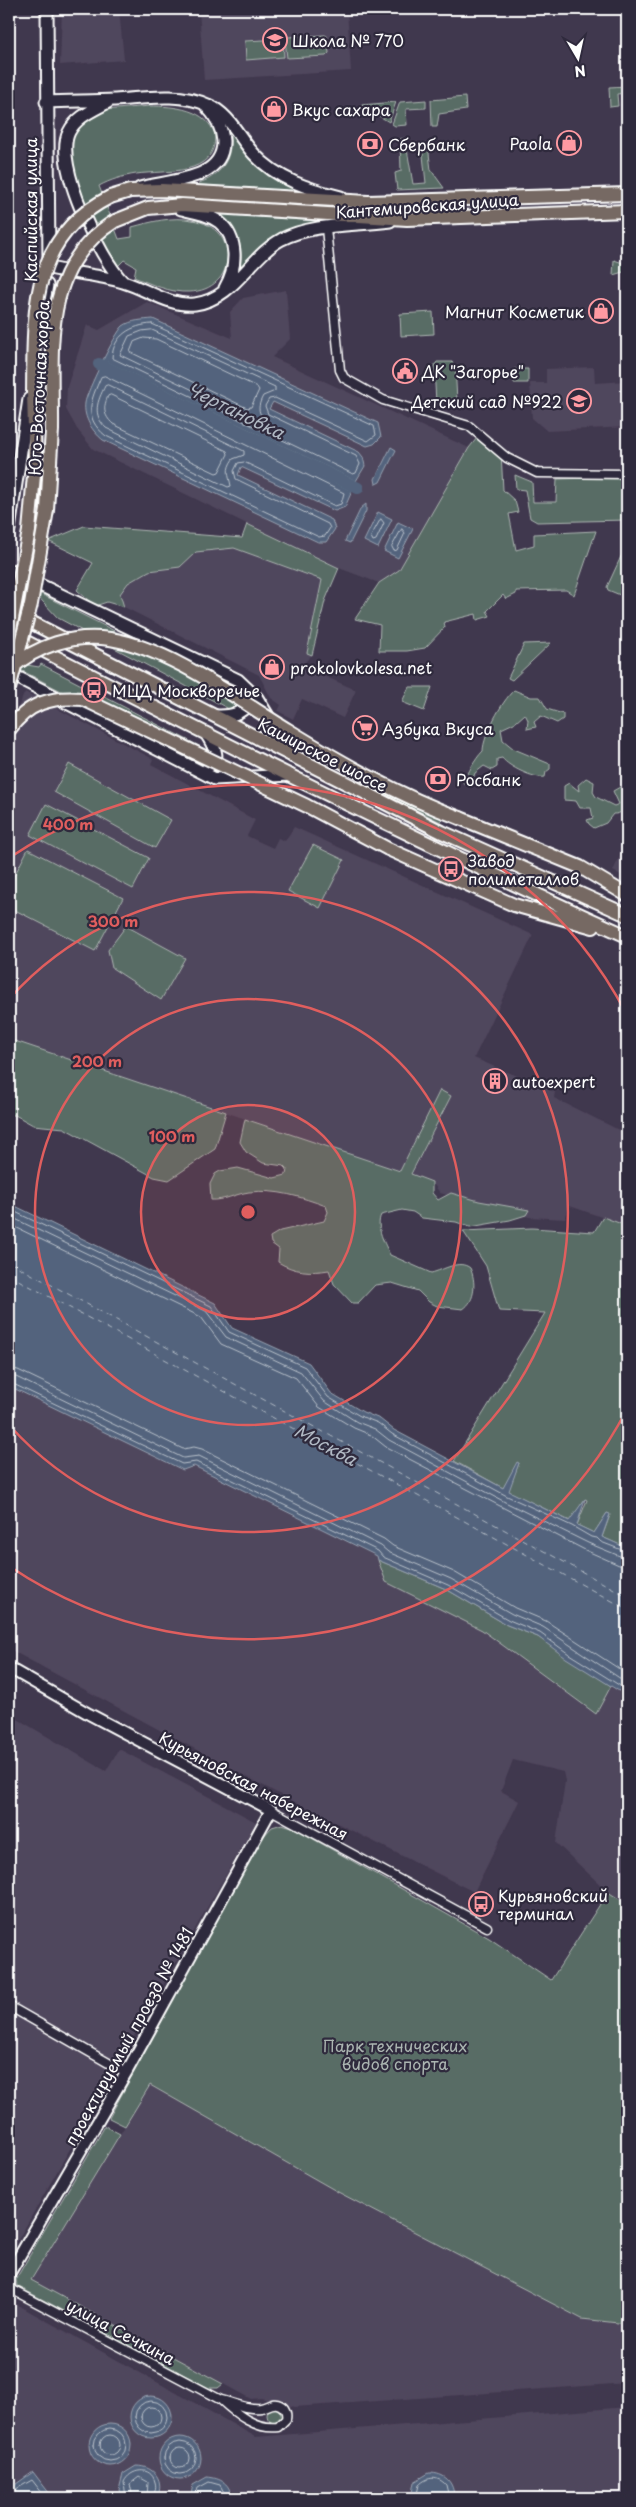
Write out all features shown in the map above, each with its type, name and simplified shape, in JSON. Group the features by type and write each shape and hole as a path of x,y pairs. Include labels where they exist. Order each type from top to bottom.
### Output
{"main road":[{"name":"Каспийская улица","path":"9,529 49,268 46,102 47,9"},
{"name":"Кантемировская улица","path":"46,102 173,96 201,102 226,116 254,154 278,175 308,188 368,202"},
{"path":"112,100 86,114 74,124 66,139 64,156 68,173 98,247 112,271 124,282"},
{"path":"130,191 192,177 209,170 215,164 222,151 222,136 213,114 201,102"},
{"name":"Юго-Восточная хорда","path":"9,633 25,558 33,501 35,464 33,336 40,282 50,253 65,230 82,214 110,197 130,191 210,191 399,203"},
{"name":"Кантемировская улица","path":"399,203 627,194"},
{"path":"161,206 197,212 219,222 229,235 234,250 234,262 222,293"},
{"name":"Юго-Восточная хорда","path":"9,689 26,626 45,528 52,439 54,329 59,290 68,268 76,256 94,235 115,221 137,212 161,206 210,206 349,217 407,219"},
{"name":"Кантемировская улица","path":"49,268 124,282 181,304 202,302 222,293 271,246 302,232 407,219 627,211"},
{"path":"9,570 244,684 258,698 293,757"},
{"name":"Каширское шоссе","path":"9,611 442,832 627,915"},
{"name":"Каширское шоссе","path":"9,633 206,735 457,857 626,936"},
{"path":"290,775 215,779 9,671 37,650 72,639 112,639 140,647 188,670 328,754 424,803 566,861 627,895"},
{"path":"214,716 231,716 242,710 248,702 243,688 228,675"},
{"path":"9,730 32,706 47,699 66,697 83,700 307,806 388,849 514,905 626,936"},
{"path":"189,765 202,768 214,764 216,752 206,735"}],"street":[{"path":"326,228 340,370 344,378 383,400 469,426 507,458 537,473 627,474"},
{"name":"Курьяновская набережная","path":"9,1668 112,1727 271,1810 487,1927"},
{"name":"проектируемый проезд № 1481","path":"9,2274 126,2073 271,1810"},
{"path":"9,2006 126,2073"},
{"name":"улица Сечкина","path":"9,2288 221,2400 250,2408 261,2408 278,2404 284,2408 286,2419 278,2427 259,2424 233,2412 221,2400"}],"shaded area":[{"path":"9,9 15,9 9,231"},
{"path":"62,9 119,9 124,60 60,65"},
{"name":"Школа № 770","path":"199,9 347,9 351,71 204,80"},
{"path":"286,290 290,339 272,357 469,448 399,570 379,583 339,568 93,449 77,429 66,409 67,387 87,325 99,330 147,302 232,338 230,312 243,298"},
{"name":"Детский сад №922","path":"594,367 595,383 627,381 627,427 547,431 532,418 530,383 546,383 546,369"},
{"path":"234,548 323,580 307,653 312,655 304,663 324,676 356,690 343,718 302,699 293,719 278,711 281,705 271,698 259,675 124,607 120,594 128,583 149,571 180,567 196,552"},
{"path":"25,692 153,759 151,764 255,820 247,836 273,848 278,838 285,841 294,827 533,935 474,1058 555,1092 554,1098 627,1134 627,1226 570,1206 565,1219 529,1217 440,1193 432,1182 412,1174 451,1096 439,1091 400,1171 9,1039 9,728"},
{"path":"627,841 627,878 613,871"},
{"path":"9,1386 183,1470 194,1466 377,1556 386,1582 482,1630 596,1714 611,1686 627,1696 627,1904 608,1892 556,1843 565,1781 563,1772 513,1760 501,1791 519,1801 474,1892 277,1793 9,1649"},
{"path":"9,1714 106,1771 119,1749 256,1822 9,2256"},
{"path":"150,2085 338,2192 582,2319 627,2324 627,2383 295,2407 261,2398 251,2399 31,2280"},
{"path":"16,2304 256,2437 627,2407 627,2498 9,2498 9,2316"}],"green space":[{"path":"327,36 329,53 326,56 287,58 285,40 288,37"},
{"path":"283,39 284,57 246,60 245,41"},
{"path":"627,86 627,93 617,94 618,106 610,107 609,87"},
{"path":"465,97 466,110 439,114 437,127 432,127 431,100"},
{"path":"426,100 426,108 406,109 407,125 395,126 392,124 400,102"},
{"path":"396,102 389,122 361,105"},
{"path":"150,106 179,108 197,114 211,126 215,135 213,149 207,158 198,165 187,169 131,175 99,186 119,239 132,237 132,227 162,220 177,219 192,220 208,225 219,234 226,246 227,259 224,271 217,281 205,289 189,292 168,290 134,277 136,267 124,260 117,267 109,261 76,184 68,147 78,124 105,110"},
{"path":"230,132 286,184 297,191 197,185 216,174 225,164 230,146"},
{"path":"405,138 413,184 426,183 422,146 428,145 431,170 444,188 397,190 395,173 401,171 400,139"},
{"path":"222,214 331,222 313,225 239,271 241,253 239,241 231,225"},
{"path":"614,260 626,264 627,274 623,272 613,275"},
{"path":"433,312 434,334 401,336 400,314"},
{"path":"437,362 452,362 455,365 457,401 454,405 439,406 436,403 434,366"},
{"path":"514,369 528,369 528,383 514,383"},
{"path":"477,438 495,454 501,452 503,490 515,501 518,512 509,514 516,550 534,545 534,534 596,531 574,595 566,590 516,591 516,594 506,599 503,595 487,611 490,616 477,620 476,614 444,622 445,627 425,648 407,651 379,651 380,625 355,619 379,583 399,570 469,448"},
{"path":"515,475 532,482 533,502 556,502 557,479 627,477 627,520 537,522 530,518 525,490 516,489"},
{"path":"247,524 339,568 325,601 312,655 307,653 322,580 234,548 196,552 180,567 149,571 128,583 120,594 124,607 107,602 95,606 77,590 93,563 48,541 84,526 242,538"},
{"path":"624,550 627,551 625,597 608,590 607,587"},
{"path":"31,589 236,692 239,705 232,710 229,709 58,618"},
{"path":"551,643 512,680 508,678 524,644"},
{"path":"9,662 39,667 41,664 207,750 210,756 200,762 195,760 9,664"},
{"path":"409,687 432,687 424,711 402,702"},
{"path":"514,690 531,697 540,697 547,709 563,714 563,719 557,723 541,716 534,722 536,727 527,729 528,720 525,714 516,722 501,729 503,740 514,749 550,764 550,769 546,772 545,777 535,776 516,768 502,758 497,759 497,767 492,770 484,766 475,773 471,784 463,783 474,762 483,751 486,737 494,719"},
{"path":"69,764 171,820 155,848 54,792"},
{"path":"586,778 594,782 593,792 596,797 614,806 619,804 613,791 627,783 626,803 622,811 613,814 606,823 594,828 587,820 593,818 591,808 580,808 576,801 564,800 564,786 569,783 579,791 578,785"},
{"path":"365,781 442,817 441,822 367,786"},
{"path":"46,804 149,858 133,889 30,835"},
{"path":"313,845 344,860 320,908 288,891"},
{"path":"28,849 123,898 95,951 9,907 9,886"},
{"path":"126,926 185,958 161,1000 112,968 108,950"},
{"path":"9,1039 226,1112 215,1149 169,1180 154,1177 64,1128 33,1125 15,1115 9,1115"},
{"path":"440,1090 451,1096 411,1174 432,1182 432,1193 438,1200 451,1193 479,1201 529,1210 526,1215 510,1220 470,1227 456,1222 422,1218 413,1212 402,1210 381,1215 379,1220 380,1230 390,1255 431,1273 456,1265 470,1268 474,1284 473,1296 463,1309 437,1306 429,1302 418,1291 392,1283 375,1285 358,1303 352,1303 334,1284 329,1270 303,1271 290,1268 278,1262 279,1249 271,1243 270,1237 280,1231 324,1221 328,1212 326,1206 298,1197 259,1191 211,1200 210,1184 215,1174 220,1171 238,1168 274,1178 286,1175 287,1169 284,1166 263,1163 246,1152 240,1142 245,1119 400,1171"},
{"path":"603,1217 627,1226 627,1548 602,1537 610,1515 607,1513 594,1533 577,1525 587,1500 585,1499 570,1521 508,1491 519,1463 503,1488 454,1461 545,1313 499,1311 486,1266 463,1231 532,1228 594,1232"},
{"path":"378,1560 446,1589 507,1625 538,1637 611,1686 596,1714 482,1630 386,1582"},
{"name":"Парк технических видов спорта","path":"282,1824 292,1827 489,1938 551,1980 608,1892 627,1904 627,2324 582,2319 338,2192 150,2085 125,2126 109,2118 260,1840 272,1827"},
{"path":"105,2126 120,2134 31,2280 223,2384 218,2388 209,2388 17,2286 16,2279"},
{"path":"275,2407 281,2409 283,2415 281,2421 275,2423 269,2421 267,2415 269,2409"}],"water":[{"path":"153,319 378,423 381,437 374,444 367,446 273,402 269,409 359,452 363,457 365,466 356,481 107,362 103,370 352,491 345,507 335,511 241,467 238,475 332,520 335,529 326,542 318,542 103,440 92,429 87,419 85,403 95,376 114,340 126,324"},
{"path":"391,447 396,450 380,482 376,484 375,479"},
{"path":"366,504 366,511 350,543 345,541 361,508"},
{"path":"378,512 392,519 378,548 364,541"},
{"path":"398,522 413,529 398,558 384,551"},
{"name":"Москва","path":"9,1203 215,1303 232,1328 309,1363 331,1393 363,1412 380,1419 394,1430 503,1488 517,1462 519,1463 509,1491 569,1521 585,1499 577,1525 594,1533 607,1513 610,1514 602,1537 627,1548 627,1696 566,1658 538,1637 507,1625 446,1589 378,1560 377,1556 194,1466 183,1470 9,1386"},
{"path":"147,2396 155,2396 166,2402 172,2417 166,2432 155,2438 147,2438 136,2432 130,2421 130,2413 136,2402"},
{"path":"106,2424 114,2424 125,2430 131,2445 125,2460 114,2466 106,2466 95,2460 89,2449 89,2441 95,2430"},
{"path":"176,2437 184,2437 195,2443 201,2458 195,2473 184,2479 176,2479 165,2473 159,2462 159,2454 165,2443"},
{"path":"136,2466 148,2469 157,2476 160,2486 157,2498 122,2498 119,2490 123,2474"},
{"path":"33,2472 53,2498 9,2498 9,2489"},
{"path":"429,2473 435,2473 448,2480 454,2492 454,2498 411,2498 414,2482"},
{"path":"207,2477 221,2480 227,2485 231,2498 190,2498 193,2485"}],"waterway":[{"name":"Чертановка","path":"99,364 358,488"}],"ferry route":[{"path":"9,1262 627,1596"},
{"path":"9,1275 627,1609"}],"place":[{"name":"Школа № 770","path":"275,40"},
{"name":"Вкус сахара","path":"274,109"},
{"name":"Paola","path":"569,143"},
{"name":"Сбербанк","path":"370,144"},
{"name":"Магнит Косметик","path":"601,311"},
{"name":"ДК \"Загорье\"","path":"405,371"},
{"name":"Детский сад №922","path":"579,401"},
{"name":"prokolovkolesa.net","path":"272,667"},
{"name":"МЦД Москворечье","path":"94,690"},
{"name":"Азбука Вкуса","path":"365,728"},
{"name":"Росбанк","path":"438,779"},
{"name":"Завод полиметаллов","path":"451,869"},
{"name":"autoexpert","path":"495,1081"},
{"name":"Курьяновский терминал","path":"481,1904"}]}
